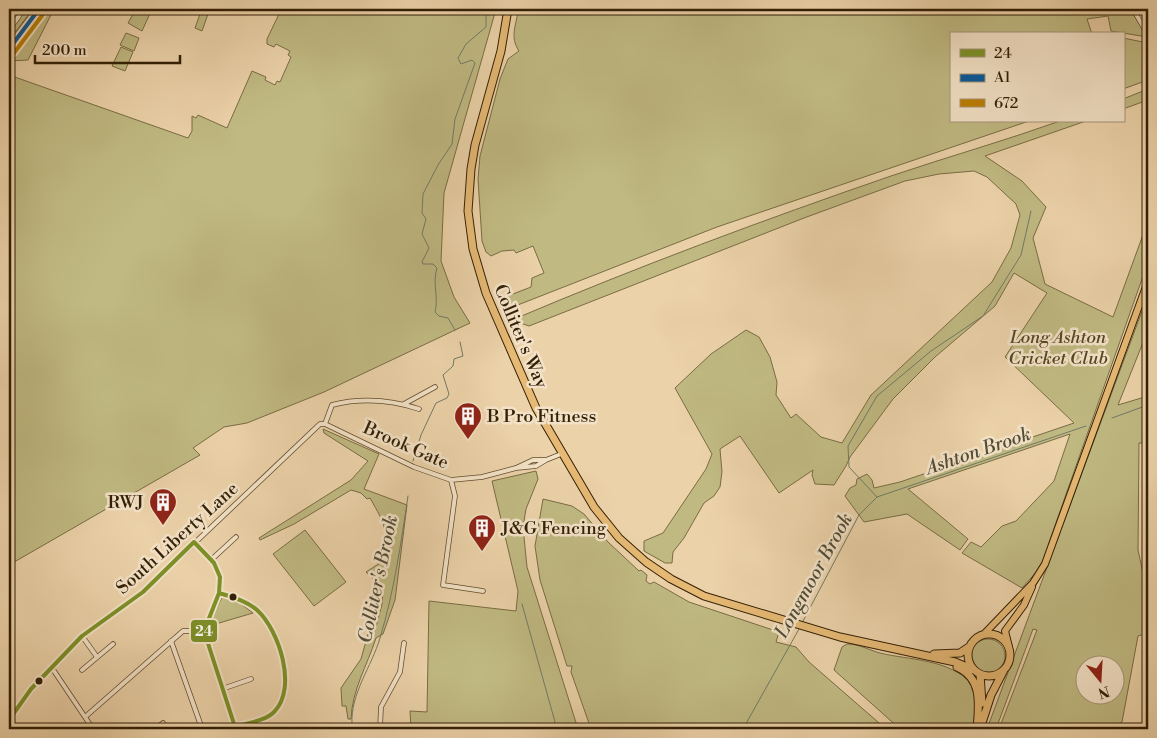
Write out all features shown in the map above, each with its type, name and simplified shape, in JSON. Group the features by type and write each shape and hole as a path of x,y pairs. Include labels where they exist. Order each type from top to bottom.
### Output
{"highway":[{"path":"9,49 39,9"},
{"name":"Colliter's Way","path":"508,9 501,51 472,161 468,191 470,231 476,267 489,302 536,408 561,454 605,522 646,562 671,579 704,596 869,644 955,662 977,672"},
{"path":"984,634 999,636 1009,647 1010,659 991,695 978,729 983,693 977,672 968,659 969,646 978,636 984,634"},
{"name":"Colliter's Way","path":"922,654 954,654 964,651 969,646"},
{"path":"922,654 962,669 971,676 978,694 978,729"},
{"path":"977,672 993,676 1004,670"}],"main road":[{"path":"1009,647 1005,631 1024,604 1033,583 1045,564 1148,282"},
{"path":"984,634 1033,583"}],"street":[{"path":"9,30 24,9"},
{"path":"1133,9 1148,34"},
{"path":"404,404 435,387"},
{"path":"325,424 332,405 343,402 361,400 404,404 419,409"},
{"name":"South Liberty Lane","path":"9,720 31,689 82,636 143,592 320,424 325,424"},
{"name":"Brook Gate","path":"325,424 414,467 451,480 455,496 443,585 483,591"},
{"path":"451,480 482,477 516,468 539,459 546,460 561,454"},
{"path":"211,560 236,538"},
{"path":"194,542 211,560 220,577 219,593 204,631 235,728 273,713 278,708 282,698 283,656 275,636 261,615 243,601 219,593"},
{"path":"85,717 185,630 204,631"},
{"path":"82,636 97,657"},
{"path":"171,641 200,723"},
{"path":"350,729 358,727 379,728 381,708 400,672 404,643"},
{"path":"82,670 113,644"},
{"path":"52,668 93,729"},
{"path":"222,689 251,679"},
{"path":"155,729 163,723"}],"green space":[{"path":"25,9 33,9 9,40 9,32"},
{"path":"45,9 54,9 28,60 9,61 9,54"},
{"path":"136,9 152,9 142,31 128,23"},
{"path":"189,9 195,9 208,14 202,31 195,28 200,14"},
{"path":"275,9 496,9 444,193 441,261 454,297 470,323 324,392 247,423 224,427 193,448 200,455 9,565 9,75 188,138 192,131 192,116 196,118 198,115 227,128 252,71 266,77 265,80 275,85 277,81 280,82 291,57 288,55 290,51 276,44 274,47 267,44 267,39 280,12"},
{"path":"518,9 1123,9 1125,13 1132,12 1147,37 1111,31 1108,16 1087,19 1091,32 950,32 950,122 1026,122 717,227 505,310 500,299 531,287 532,278 544,273 533,246 516,253 514,250 502,251 491,256 486,252 482,241 478,179 480,156 500,79 508,59 519,51 514,40"},
{"path":"126,33 139,38 134,51 120,45"},
{"path":"1124,38 1148,43 1148,80 1124,89"},
{"path":"121,47 133,52 125,71 112,66"},
{"path":"1148,89 1148,100 1124,109 1124,99"},
{"name":"Long Ashton Cricket Club","path":"1057,122 1083,122 985,156 1022,181 1046,207 1033,238 1045,284 1113,317 1148,221 1148,262 1040,568 1022,588 962,553 971,542 981,547 1002,526 1016,521 1054,481 1070,434 908,489 968,539 960,550 907,514 864,522 845,496 850,488 856,485 857,479 867,474 872,480 874,488 900,482 1074,423 1005,357 1047,293 1014,273 995,306 935,357 893,399 850,457 834,485 815,484 812,475 813,470 779,493 740,436 720,449 722,472 720,487 714,496 704,503 684,538 673,552 672,563 665,563 644,551 644,541 663,533 706,469 712,454 675,388 711,354 746,330 759,337 770,357 777,382 776,395 791,418 796,414 821,437 842,443 871,395 992,282 1011,248 1020,215 1016,204 987,177 974,171 939,174 905,181 804,218 529,326 512,320 653,263 795,210 891,176"},
{"path":"1148,295 1148,330 1118,405 1148,396 1148,443 1139,443 1138,550 1148,597 1148,633 1138,636 1122,722 1109,729 999,729 1037,630 1033,629 996,729 987,729"},
{"path":"323,429 379,454 364,489 407,505 395,600 383,634 376,638 361,678 354,698 351,719 348,719 346,706 342,706 341,688 361,659 368,634 375,631 382,604 383,588 366,572 383,561 385,535 379,515 370,498 367,499 361,493 351,490 294,524 260,540 259,538 351,480 368,461 324,433"},
{"path":"536,471 538,479 526,509 523,527 527,567 578,729 411,729 410,711 427,712 429,601 516,611 518,591 492,481"},
{"path":"543,499 572,506 584,514 608,542 639,571 641,570 647,575 646,581 650,584 654,582 689,602 779,632 776,642 796,647 809,662 886,729 591,729 571,672 572,666 567,666 540,580 535,546"},
{"path":"305,530 346,582 314,606 273,554"},
{"path":"222,597 241,604 253,613 209,626"},
{"path":"988,639 995,640 1000,644 1004,649 1004,663 1000,668 995,672 988,673 981,672 976,668 972,663 971,656 972,649 976,644 981,640"},
{"path":"847,644 880,653 941,665 962,676 974,689 976,706 974,729 900,729 834,670 842,647"}],"waterway":[{"name":"Colliter's Brook","path":"455,330 448,318 439,316 435,312 437,268 433,264 423,264 422,262 429,248 422,234 426,219 422,213 423,194 438,165 452,144 455,119 475,63 472,60 461,64 458,58 466,44 486,27 486,15 480,9"},
{"name":"Longmoor Brook","path":"802,623 859,515 877,497 849,467 848,446 877,396 931,351 983,316 1021,255 1031,211"},
{"name":"Colliter's Brook","path":"413,461 421,435 436,403 447,398 449,394 443,375 453,366 454,359 463,356 460,342"},
{"name":"Ashton Brook","path":"1112,418 1148,405"},
{"name":"Ashton Brook","path":"877,497 1086,426"},
{"name":"Colliter's Brook","path":"352,724 354,702 376,649 385,621 397,567 408,496"},
{"path":"522,604 557,729"},
{"name":"Longmoor Brook","path":"743,729 799,629"}],"transit line":[{"name":"A1","path":"9,49 39,9"},
{"name":"672","path":"14,53 44,13"},
{"name":"24","path":"194,542 214,563 220,577 219,593 204,631 235,727"},
{"name":"24","path":"9,720 31,689 82,636 143,592 194,542"},
{"name":"24","path":"219,593 249,604 265,619 278,645 285,674 285,689 281,702 274,712 261,720 235,727"}],"place":[{"name":"B Pro Fitness","path":"468,440"},
{"name":"RWJ","path":"163,526"},
{"name":"J&G Fencing","path":"482,552"}]}
